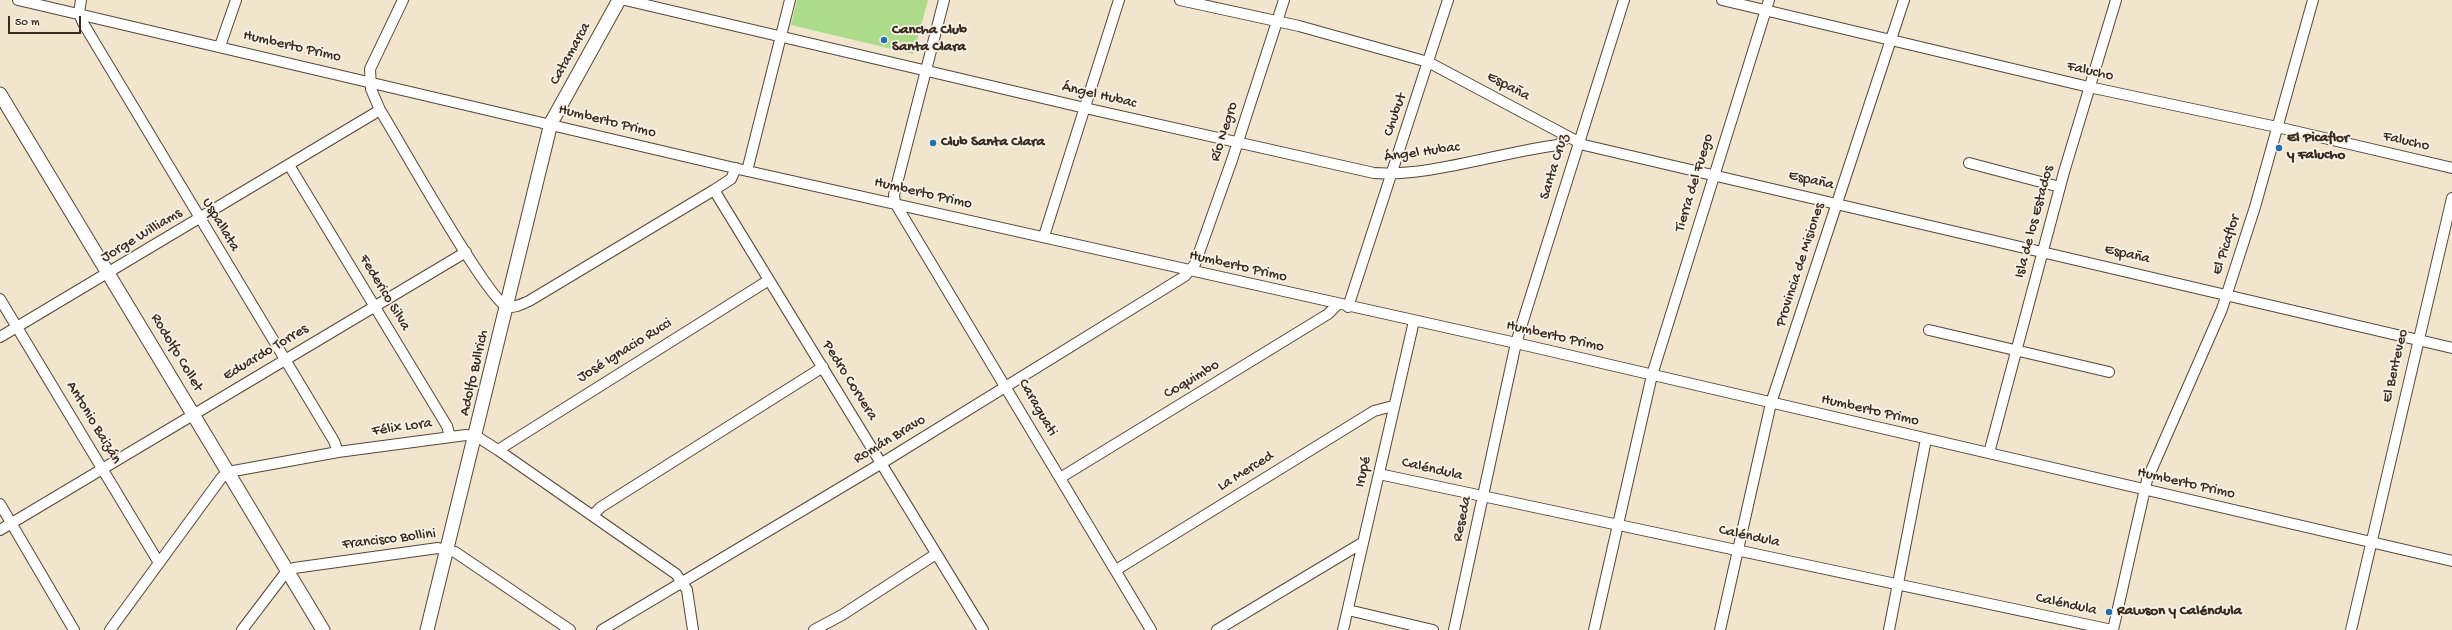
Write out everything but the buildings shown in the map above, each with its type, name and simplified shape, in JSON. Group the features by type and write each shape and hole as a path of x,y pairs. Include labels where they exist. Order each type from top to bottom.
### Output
{"street":[{"name":"Humberto Primo","path":"18,0 551,123 736,168 895,202 1337,305 1516,343 2452,561"},
{"path":"79,13 81,0"},
{"path":"220,46 236,0"},
{"path":"403,0 370,69 370,81 380,110 466,252 492,292 507,306 516,306 529,301 714,190 731,179 736,168"},
{"name":"Catamarca","path":"551,123 619,0"},
{"name":"Ángel Hubac","path":"625,0 1085,108 1374,173 1391,175 1558,145 1566,137"},
{"path":"747,170 790,0"},
{"path":"895,202 894,195 944,0"},
{"path":"1044,236 1119,0"},
{"name":"España","path":"1180,0 1276,22 1428,62 1566,137 1578,142 2452,348"},
{"name":"Río Negro","path":"1190,271 1195,264 1238,142 1284,0"},
{"name":"Chubut","path":"1348,307 1448,0"},
{"name":"Santa Cruz","path":"1516,343 1578,142 1624,0"},
{"name":"Falucho","path":"1722,0 2089,87 2277,127 2452,168"},
{"name":"Tierra del Fuego","path":"1594,630 1652,375 1713,174 1769,0"},
{"name":"Provincia de Misiones","path":"1720,630 1771,403 1904,0"},
{"name":"Isla de los Estados","path":"1989,453 2042,251 2089,87 2116,0"},
{"name":"El Picaflor","path":"2112,630 2144,490 2227,294 2313,0"},
{"name":"Uspallata","path":"79,13 199,219 334,441 338,452"},
{"name":"Rodolfo Collet","path":"0,94 323,630"},
{"name":"Jorge Williams","path":"0,337 380,110"},
{"name":"Adolfo Bullrich","path":"427,630 476,436 551,123"},
{"path":"1969,162 2060,187"},
{"name":"Federico Silva","path":"289,165 447,426 450,437"},
{"name":"Pedro Corvera","path":"714,190 983,630"},
{"name":"El Benteveo","path":"2351,630 2417,340 2452,198"},
{"name":"Caraguati","path":"895,202 1151,630"},
{"name":"Eduardo Torres","path":"0,530 466,252"},
{"name":"Román Bravo","path":"602,630 1007,387 1179,280 1190,271"},
{"name":"José Ignacio Rucci","path":"498,450 509,440 769,280"},
{"name":"Antonio Baizán","path":"0,299 159,563"},
{"name":"Coquimbo","path":"1060,478 1328,314 1337,305"},
{"name":"Irupé","path":"1343,630 1393,406 1414,321"},
{"path":"1929,330 2110,372"},
{"name":"Reseda","path":"1454,630 1516,343"},
{"path":"592,515 601,507 823,367"},
{"name":"La Merced","path":"1116,570 1374,411 1393,406"},
{"path":"476,436 676,574 683,581 687,590 693,630"},
{"name":"Félix Lora","path":"228,472 338,452 450,437 476,436"},
{"path":"1889,630 1926,439"},
{"path":"110,630 222,477 228,472"},
{"name":"Caléndula","path":"1379,474 1483,498 1738,549 2112,630"},
{"path":"0,504 74,630"},
{"path":"1217,630 1362,543"},
{"name":"Francisco Bollini","path":"288,571 294,568 431,549 448,549 455,552 570,630"},
{"path":"814,630 842,615 936,554"},
{"path":"242,630 288,571"},
{"path":"1348,610 1433,630"}],"green space":[{"name":"Cancha Club Santa Clara","path":"797,0 928,0 913,54 791,25"}],"place":[{"name":"Cancha Club Santa Clara","path":"884,40"},
{"name":"Club Santa Clara","path":"933,143"},
{"name":"El Picaflor y Falucho","path":"2279,148"},
{"name":"Rawson y Caléndula","path":"2109,612"}]}
